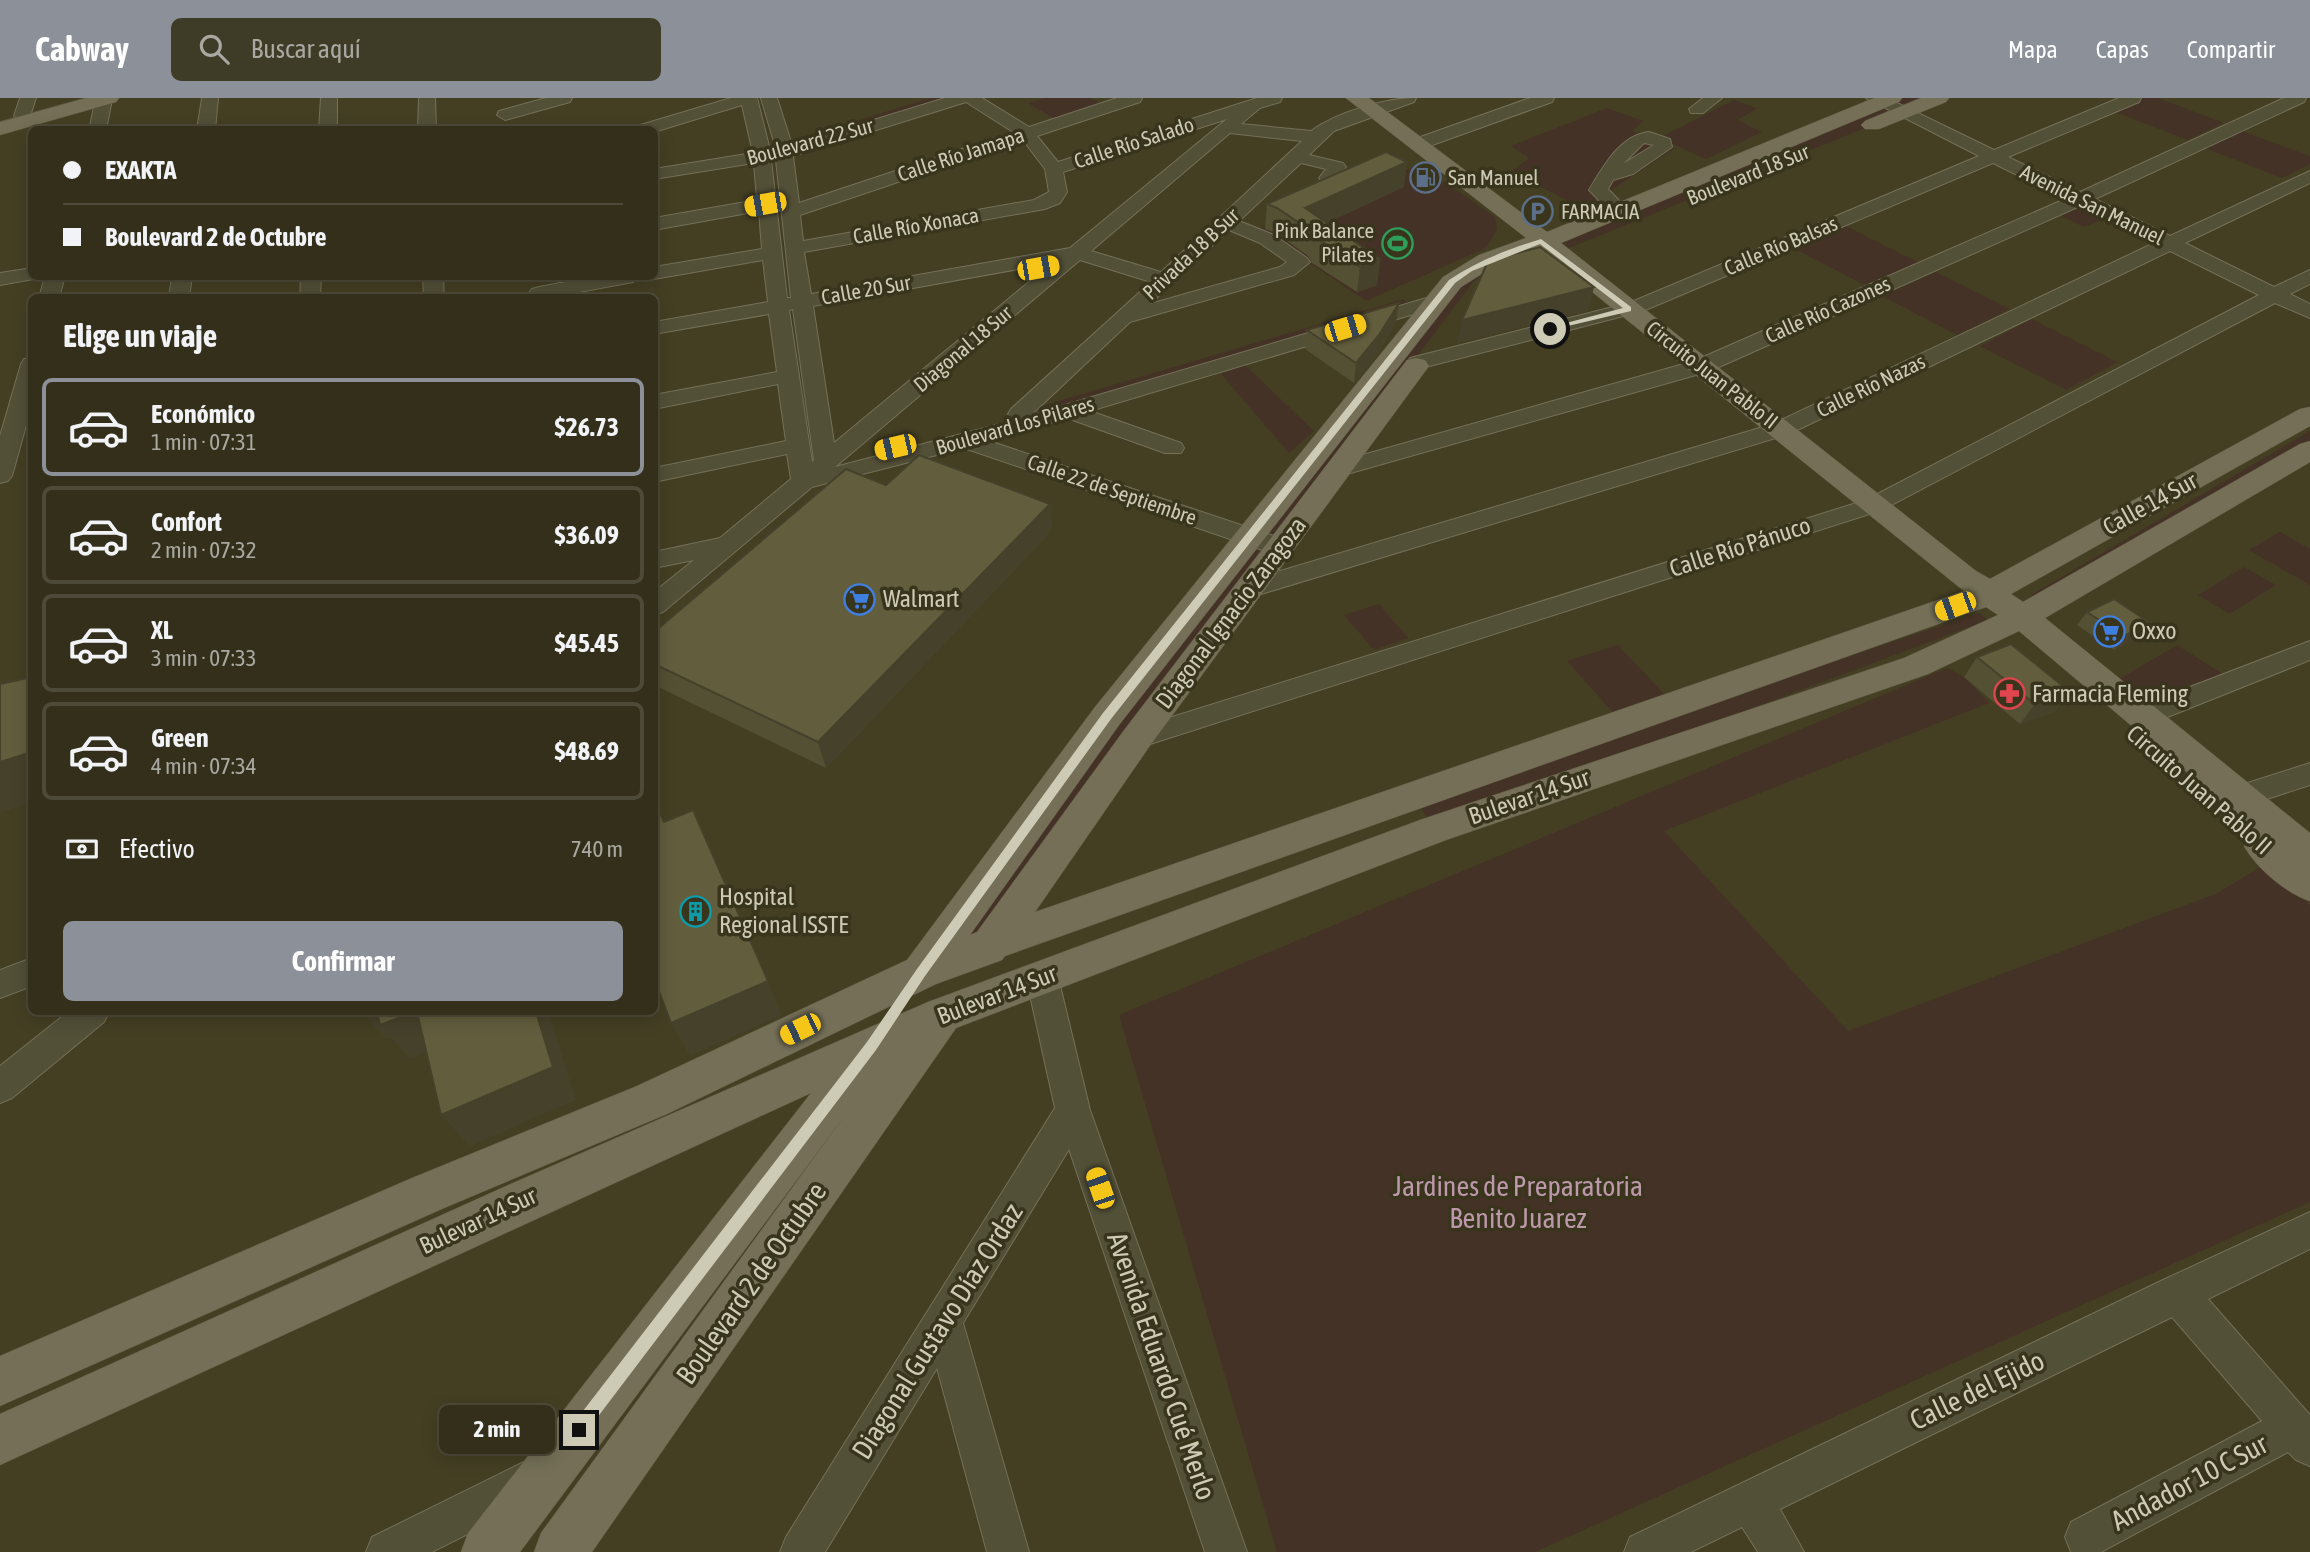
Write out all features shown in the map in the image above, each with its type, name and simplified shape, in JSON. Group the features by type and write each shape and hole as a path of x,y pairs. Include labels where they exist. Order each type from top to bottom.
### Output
{"main road":[{"path":"0,122 25,107 100,98"},
{"path":"0,129 100,98"},
{"name":"Boulevard 18 Sur","path":"1549,247 1759,162 1799,135 1837,120 1888,103 1939,98"},
{"name":"Boulevard 18 Sur","path":"1549,247 1619,210 1861,130 1888,103"},
{"name":"Circuito Juan Pablo II","path":"1364,104 1519,221 1995,603 2145,715 2310,854"},
{"path":"1837,120 1861,130"},
{"path":"1799,135 1821,145"},
{"path":"1498,257 1519,221"},
{"name":"Diagonal Ignacio Zaragoza","path":"872,1046 921,972 1107,716 1445,291 1470,270 1498,257 1549,247"},
{"name":"Diagonal Ignacio Zaragoza","path":"942,1015 1137,738 1480,283 1526,265 1549,247"},
{"path":"1526,265 1549,267 1593,281"},
{"name":"Calle 14 Sur","path":"1995,603 2011,598 2070,561 2087,538 2310,415"},
{"name":"Calle 14 Sur","path":"1995,603 2310,450"},
{"name":"Circuito Juan Pablo II","path":"1995,603 2310,887"},
{"name":"Bulevar 14 Sur","path":"0,1440 529,1198 942,1015 1433,830 1916,666 1995,603"},
{"name":"Bulevar 14 Sur","path":"0,1381 428,1193 652,1100 921,972 992,944 1995,603"},
{"name":"Boulevard 2 de Octubre","path":"560,1552 942,1015"},
{"name":"Boulevard 2 de Octubre","path":"487,1552 872,1046"}],"street":[{"path":"97,126 100,98"},
{"path":"206,126 210,98"},
{"path":"328,126 329,98"},
{"path":"427,98 427,126"},
{"path":"492,98 512,116 564,98"},
{"path":"656,126 749,98 762,152 765,204 803,482"},
{"path":"769,98 784,147 793,248 826,464"},
{"name":"Boulevard 22 Sur","path":"784,147 920,98"},
{"name":"Boulevard 22 Sur","path":"658,173 784,147 962,98"},
{"path":"971,98 1026,133 1054,169"},
{"name":"Calle Río Jamapa","path":"789,212 1133,98"},
{"name":"Diagonal 18 Sur","path":"658,603 1254,105 1274,98"},
{"name":"Privada 18 B Sur","path":"1019,414 1297,157 1315,136 1364,104 1408,98"},
{"path":"1418,144 1546,98"},
{"path":"1698,109 1714,98"},
{"name":"Calle Río Balsas","path":"1418,363 1629,309 2133,98"},
{"name":"Calle Río Cazones","path":"1339,469 1702,366 2080,199 2298,98"},
{"name":"Avenida San Manuel","path":"1888,103 2310,312"},
{"name":"Calle Río Salado","path":"1054,169 1254,105"},
{"path":"1228,128 1315,136"},
{"name":"Boulevard 22 Sur","path":"658,164 762,152"},
{"path":"1297,157 1337,167 1328,178"},
{"name":"Calle Río Xonaca","path":"793,248 1038,205 1053,199 1058,192 1054,169"},
{"path":"1608,176 1599,187 1598,193 1619,210"},
{"name":"Calle Río Nazas","path":"1250,589 1781,429 2310,176"},
{"path":"658,223 765,204"},
{"path":"1123,318 1287,271 1300,262 1267,239 1225,222"},
{"path":"658,272 772,253"},
{"path":"1070,259 1163,279"},
{"name":"Calle 20 Sur","path":"658,327 779,310 1070,259"},
{"path":"0,269 28,265"},
{"path":"0,279 28,275"},
{"name":"Calle Río Pánuco","path":"1137,738 1874,505 2310,276"},
{"path":"538,289 604,280"},
{"name":"Boulevard Los Pilares","path":"803,482 841,475 1068,411 1445,291"},
{"name":"Boulevard Los Pilares","path":"826,464 942,437 1445,291"},
{"name":"Calle 20 Sur","path":"658,337 779,310"},
{"path":"658,401 788,376"},
{"path":"11,457 28,382"},
{"path":"1068,411 1173,448"},
{"name":"Calle 22 de Septiembre","path":"942,437 966,440 1280,547"},
{"path":"658,474 798,445"},
{"path":"658,559 727,544"},
{"path":"658,571 707,561"},
{"path":"2145,715 2310,650"},
{"path":"2242,796 2310,774"},
{"path":"0,984 28,974"},
{"name":"Avenida Eduardo Cué Merlo","path":"1042,977 1073,1110 1226,1552"},
{"path":"0,1087 88,1015"},
{"name":"Diagonal Gustavo Díaz Ordaz","path":"801,1552 1073,1110"},
{"name":"Calle del Ejido","path":"1645,1552 2310,1230"},
{"path":"2177,1293 2301,1437"},
{"path":"943,1320 1008,1552"},
{"name":"Andador 10 C Sur","path":"2086,1537 2301,1437"},
{"path":"387,1552 546,1472"},
{"path":"1750,1501 1783,1552"}],"green space":[{"path":"931,98 954,98 788,150 790,141"},
{"path":"1045,98 1090,98 1102,105 1058,121 1028,103"},
{"path":"1892,98 1939,98 1569,248 1554,237"},
{"path":"2143,98 2158,98 2224,123 2187,140 2113,111"},
{"path":"1734,100 1757,108 1738,120 1762,132 1706,159 1659,138"},
{"path":"1607,108 1643,121 1632,131 1675,148 1583,209 1512,171 1529,158 1511,146"},
{"path":"2239,130 2310,156 2310,164 2282,178 2202,147"},
{"path":"1420,165 1495,217 1497,230 1486,248 1366,301 1260,229 1390,170 1398,173"},
{"path":"2076,200 2110,216 2084,227 2050,211"},
{"path":"1846,226 1918,262 1865,285 1793,248"},
{"path":"1527,251 1473,282 1279,541 1259,534 1464,277"},
{"path":"1936,272 2010,309 1957,335 1882,296"},
{"path":"1404,299 1409,306 1018,424 1011,415"},
{"path":"2032,319 2118,362 2066,390 1980,346"},
{"path":"1245,365 1314,431 1289,453 1221,374"},
{"path":"2310,431 2310,442 2037,599 2031,595"},
{"path":"2280,532 2310,549 2310,585 2249,550"},
{"path":"1249,543 1274,550 984,936 960,935"},
{"path":"2244,567 2276,585 2229,614 2198,595"},
{"path":"1379,604 1408,638 1374,650 1344,615"},
{"path":"1979,613 1988,620 1434,827 1415,800"},
{"path":"1618,645 1669,699 1617,717 1567,661"},
{"path":"2177,645 2224,675 2141,699 2116,681"},
{"name":"Jardines de Preparatoria Benito Juarez","path":"1947,668 1964,677 1989,703 1664,831 1848,1031 2218,893 2263,865 2310,905 2310,1202 1535,1552 1277,1552 1119,1015"}],"building":[{"path":"1386,152 1407,162 1305,208 1380,259 1360,267 1315,237 1311,231 1267,204"},
{"path":"1540,247 1594,287 1462,320 1488,261"},
{"path":"1399,303 1379,335 1356,363 1307,330"},
{"name":"Walmart","path":"919,455 1050,504 818,742 658,666 658,629 846,469 886,485"},
{"path":"2114,599 2150,623 2124,636 2087,612"},
{"path":"2011,644 2069,691 2035,704 1977,657"},
{"path":"28,678 28,753 0,762 0,684"},
{"name":"Hospital Regional ISSTE","path":"658,809 664,822 693,810 768,981 671,1023 658,989"},
{"path":"378,1015 406,1015 380,1025"},
{"path":"418,1015 537,1015 553,1067 441,1115"}],"place":[{"name":"San Manuel","path":"1425,178"},
{"name":"FARMACIA","path":"1538,212"},
{"name":"Pink Balance Pilates","path":"1397,243"},
{"name":"Walmart","path":"860,599"},
{"name":"Oxxo","path":"2109,631"},
{"name":"Farmacia Fleming","path":"2009,694"},
{"name":"Hospital Regional ISSTE","path":"696,911"}],"route":[{"path":"579,1430 872,1046 921,972 1107,716 1452,282 1462,274 1498,257 1541,241 1629,309 1550,329"}]}
